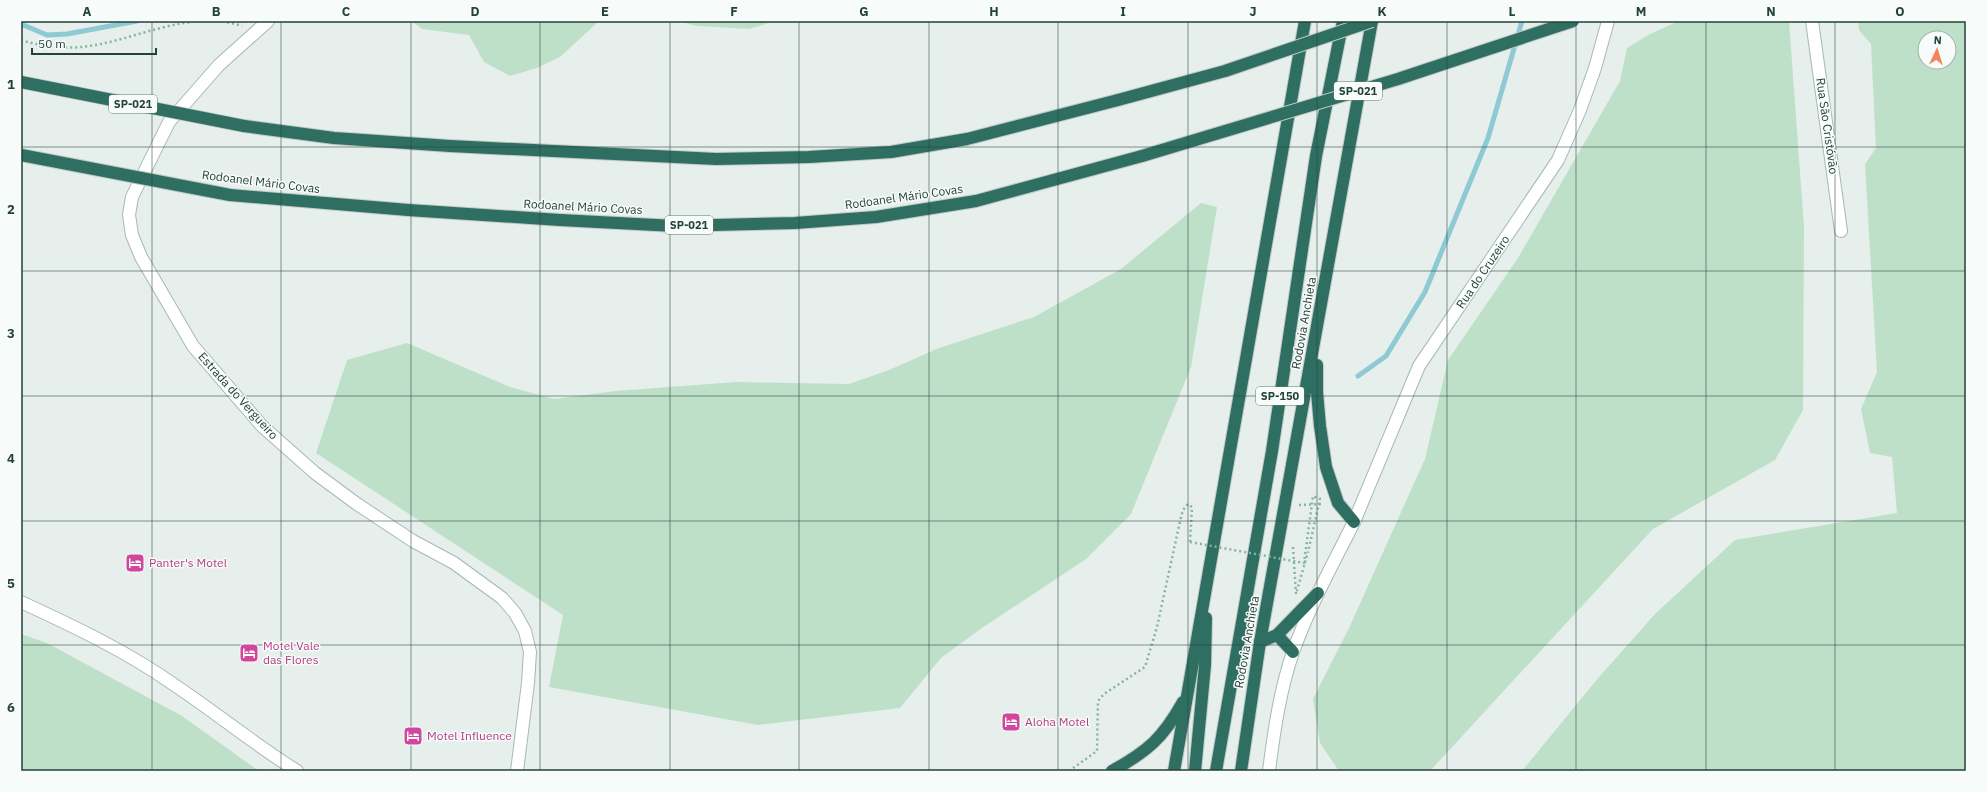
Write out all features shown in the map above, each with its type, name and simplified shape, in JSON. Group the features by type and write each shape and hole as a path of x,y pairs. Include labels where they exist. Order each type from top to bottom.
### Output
{"highway":[{"name":"SP-150","path":"1174,771 1189,692 1203,601 1244,370 1263,251 1305,21"},
{"name":"Rodovia Anchieta","path":"1216,771 1272,451 1316,156 1343,21"},
{"name":"Rodovia Anchieta","path":"1241,771 1260,642 1372,21"},
{"name":"SP-021","path":"21,82 244,126 334,138 450,146 716,159 808,157 892,152 967,139 1225,71 1372,21"},
{"name":"Rodoanel Mário Covas","path":"21,155 230,195 408,210 675,226 794,222 876,217 976,201 1142,156 1398,79 1573,21"},
{"path":"1317,329 1317,392 1326,467 1338,503 1354,522"},
{"path":"1260,642 1277,635 1318,593"},
{"path":"1195,771 1206,665 1207,620 1203,601"},
{"path":"1277,635 1293,652"},
{"path":"1112,771 1149,748 1161,737 1173,720 1189,692"}],"street":[{"name":"Rua do Cruzeiro","path":"1269,771 1276,716 1293,652 1318,593 1354,522 1419,366 1558,160 1580,110 1595,68 1608,21"},
{"name":"Rua São Cristóvão","path":"1812,21 1841,230"},
{"name":"Estrada do Vergueiro","path":"262,24 219,65 169,122 132,197 129,215 132,235 141,257 193,346 262,426 315,473 351,500 413,541 454,563 502,598 515,613 525,631 530,652 528,683 517,771"},
{"path":"21,602 86,632 172,683 240,733 297,771"}],"path":[{"path":"21,40 52,47 81,48 160,28 196,22 220,22 239,25 262,24"},
{"path":"1069,771 1097,751 1098,701 1104,694 1145,667 1157,627 1181,517 1183,510 1188,504 1192,507 1190,542 1304,562 1313,496 1320,499 1308,552 1296,594 1293,542"}],"green space":[{"path":"412,21 599,21 560,57 537,68 510,76 484,62 469,35 422,29"},
{"path":"678,21 775,21 749,29 697,26"},
{"path":"1679,21 1789,21 1804,227 1803,410 1775,460 1653,529 1430,771 1339,771 1320,743 1313,699 1349,628 1425,459 1448,360 1518,258 1620,81 1627,48 1650,34"},
{"path":"1858,21 1966,21 1966,771 1522,771 1599,677 1655,614 1735,540 1897,513 1892,457 1870,453 1861,409 1877,372 1865,164 1876,148 1871,44 1859,30"},
{"path":"1201,203 1217,207 1191,367 1131,514 1086,559 979,630 941,658 900,708 758,725 549,687 563,615 316,453 347,360 407,343 510,387 554,399 616,391 736,382 849,384 889,370 939,348 1034,317 1121,269"},
{"path":"21,634 47,643 182,716 259,771 21,771"}],"waterway":[{"path":"21,24 47,35 67,34 137,21"},
{"path":"1358,376 1386,356 1425,292 1488,138 1522,21"}],"place":[{"name":"Panter's Motel","path":"135,563"},
{"name":"Motel Vale das Flores","path":"249,653"},
{"name":"Aloha Motel","path":"1011,722"},
{"name":"Motel Influence","path":"413,736"}]}
